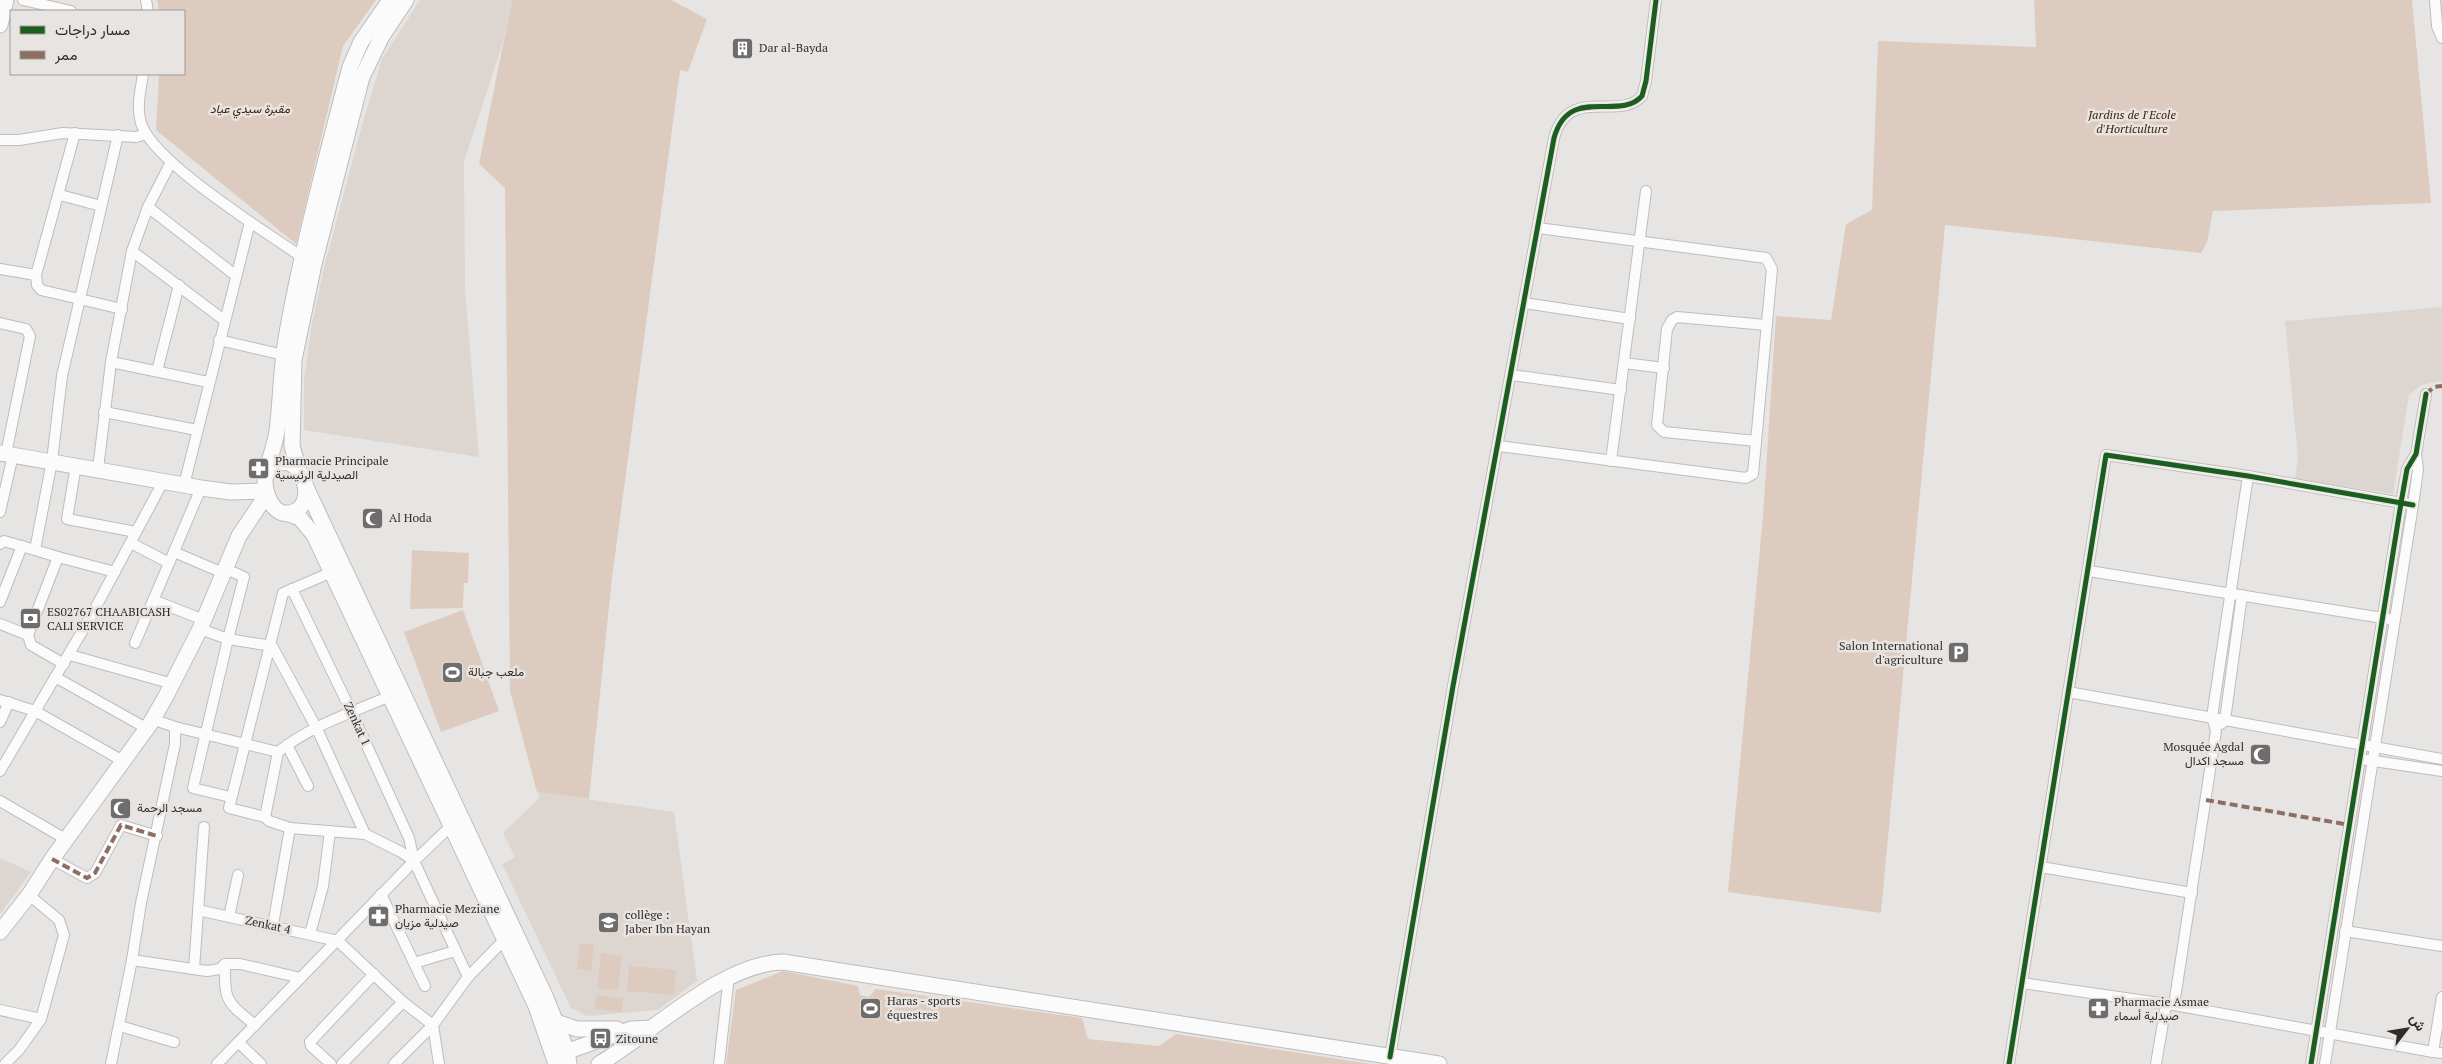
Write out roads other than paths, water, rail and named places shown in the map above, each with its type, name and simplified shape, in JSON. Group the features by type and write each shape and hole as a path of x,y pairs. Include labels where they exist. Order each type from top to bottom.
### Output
{"main road":[{"path":"0,25 6,0"},
{"path":"305,485 306,494 302,506 292,512 284,513 272,506 266,492 267,472 277,430 284,355 336,148 355,54 390,0"},
{"path":"336,148 362,77 382,36 406,0"},
{"path":"308,261 294,360 292,446 299,470 456,822 505,939 561,1059"},
{"path":"6,454 52,460 201,488 231,492 266,492"},
{"path":"231,492 267,472 278,463 290,463 299,470"},
{"path":"231,492 239,496 245,504 246,522"},
{"path":"0,932 29,895 52,859 149,724 173,684 202,625 246,522 266,492"},
{"path":"239,536 261,518 274,512 295,515 308,525 390,696 456,822 556,1022 561,1059"},
{"path":"603,1063 651,1028 729,976 760,964 783,962 1439,1064"},
{"path":"556,1022 598,1034 651,1028"},
{"path":"561,1059 598,1034"}],"street":[{"path":"23,0 70,7"},
{"path":"1390,1057 1455,677 1499,446 1554,138 1564,117 1575,110 1631,103 1642,96 1646,81 1656,0"},
{"path":"2435,0 2437,26 2442,38"},
{"path":"144,75 139,116 146,134 171,162 250,222 308,261"},
{"path":"0,140 19,140 63,133 136,137 146,134"},
{"path":"75,133 60,195 36,275 37,284 41,290 122,310"},
{"path":"35,550 52,460 62,376 118,135"},
{"path":"98,469 111,362 132,251 148,207 171,162"},
{"path":"1611,461 1646,191"},
{"path":"60,195 101,206"},
{"path":"148,207 235,275"},
{"path":"184,484 208,382 250,222"},
{"path":"1499,446 1746,478 1753,474 1772,269 1766,258 1538,228"},
{"path":"132,251 224,320"},
{"path":"0,269 36,275"},
{"path":"157,371 179,285"},
{"path":"1524,303 1630,319"},
{"path":"1756,441 1696,436 1661,430 1658,425 1667,329 1672,320 1676,318 1766,325"},
{"path":"0,323 26,329 30,336 6,454 0,512"},
{"path":"219,340 284,355"},
{"path":"111,362 208,382"},
{"path":"1624,364 1664,368"},
{"path":"1512,374 1621,390"},
{"path":"2311,1064 2361,759 2413,505 2418,470 2416,454 2426,394"},
{"path":"104,412 197,430"},
{"path":"2325,1064 2373,762 2401,503 2407,469 2416,454"},
{"path":"2009,1064 2106,455 2248,476 2413,505"},
{"path":"76,465 66,519 136,532"},
{"path":"2156,1064 2170,1005 2192,892 2216,731 2212,717 2248,476"},
{"path":"0,771 34,710 70,655 164,480"},
{"path":"135,643 201,488"},
{"path":"0,544 4,541 115,572"},
{"path":"131,543 169,563"},
{"path":"0,602 22,546"},
{"path":"174,552 244,577 204,734 193,788 230,797"},
{"path":"58,557 28,635 31,645 64,664"},
{"path":"2089,571 2389,619"},
{"path":"332,572 283,593 272,646 230,797 229,808 265,817 270,821 290,828 364,834 401,852 414,861"},
{"name":"Zenkat 1","path":"292,590 352,713 409,838 414,861 468,977"},
{"path":"2216,731 2225,720 2242,594"},
{"path":"154,600 228,639 272,646"},
{"path":"0,624 28,635"},
{"path":"272,646 317,729 364,834"},
{"path":"70,655 173,684"},
{"path":"55,677 149,724 175,727 278,752"},
{"path":"2068,692 2442,759"},
{"path":"265,817 278,752 317,729 390,696"},
{"path":"0,722 5,701 34,710 123,761"},
{"path":"113,1063 141,903 176,744 175,727"},
{"path":"287,745 308,786"},
{"path":"2361,759 2442,771"},
{"path":"0,802 67,840"},
{"path":"217,1064 300,978 338,942 414,861 456,822"},
{"path":"52,859 87,878 95,873 121,825 157,836"},
{"path":"2350,825 2362,826"},
{"path":"194,969 204,827"},
{"path":"273,925 290,828"},
{"path":"310,934 323,886 330,831"},
{"path":"2041,867 2192,892"},
{"path":"229,917 238,875"},
{"path":"382,894 425,986"},
{"path":"4,1064 19,1050 41,1019 64,935 59,920 29,895"},
{"name":"Zenkat 4","path":"198,910 273,925 338,942"},
{"path":"2345,932 2442,946"},
{"path":"394,1064 433,1025 468,977 505,939"},
{"path":"338,942 403,1002 433,1025 438,1064"},
{"path":"414,964 455,951"},
{"path":"132,960 207,971 220,969 225,964 240,964 300,978"},
{"path":"225,964 225,994 229,1002 255,1025"},
{"path":"331,1064 311,1046 310,1042 374,974"},
{"path":"719,1064 729,976"},
{"path":"2022,982 2170,1005 2438,1053 2442,997"},
{"path":"342,1064 403,1002"},
{"path":"0,1010 41,1019"},
{"path":"120,1026 174,1042"},
{"path":"598,1034 603,1063"},
{"path":"239,1043 261,1064"}],"place":[{"name":"Dar al-Bayda","path":"743,48"},
{"name":"Pharmacie Principale الصيدلية الرئيسية","path":"259,468"},
{"name":"Al Hoda","path":"373,518"},
{"name":"ES02767 CHAABICASH CALI SERVICE","path":"31,619"},
{"name":"Salon International d'agriculture","path":"1959,653"},
{"name":"ملعب جبالة","path":"452,672"},
{"name":"Mosquée Agdal مسجد اكدال","path":"2260,754"},
{"name":"مسجد الرحمة","path":"121,808"},
{"name":"Pharmacie Meziane صيدلية مزيان","path":"379,916"},
{"name":"collège : Jaber Ibn Hayan","path":"609,922"},
{"name":"Haras - sports équestres","path":"871,1008"},
{"name":"Pharmacie Asmae صيدلية أسماء","path":"2098,1009"},
{"name":"Zitoune","path":"600,1039"}],"park label":[{"name":"مقبرة سيدي عياد","path":"250,109"},
{"name":"Jardins de I'Ecole d'Horticulture","path":"2132,122"}]}
